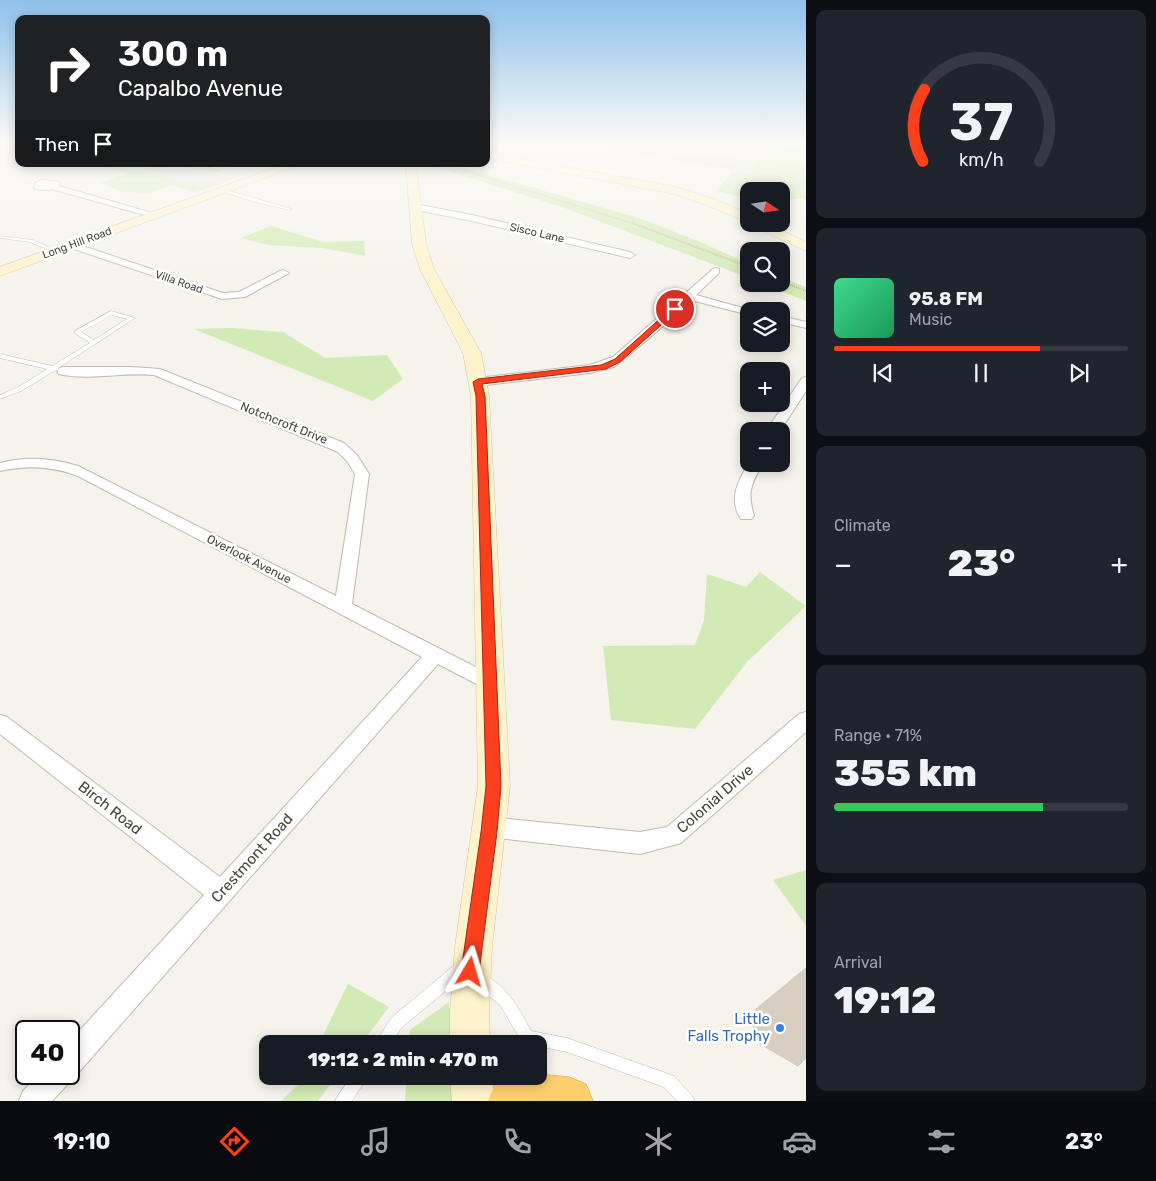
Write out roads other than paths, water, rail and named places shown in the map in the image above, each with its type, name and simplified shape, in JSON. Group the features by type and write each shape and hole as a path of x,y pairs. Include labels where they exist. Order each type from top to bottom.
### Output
{"highway":[{"path":"512,1101 539,1098 569,1101"}],"street":[{"path":"77,193 155,215"},
{"name":"Long Hill Road","path":"0,272 214,193"},
{"path":"414,193 416,231 427,269 472,353 480,396 494,786 471,966 470,1035"},
{"path":"683,193 740,215"},
{"name":"Sisco Lane","path":"415,207 472,218 630,255"},
{"path":"775,232 806,247"},
{"name":"Villa Road","path":"71,245 222,296 241,295 284,273"},
{"path":"478,382 590,369 610,364 630,350 716,271"},
{"path":"689,296 740,310"},
{"path":"790,321 806,325"},
{"name":"Notchcroft Drive","path":"58,370 84,374 134,369 156,372 339,446 347,452 354,458 362,474 343,607"},
{"path":"778,422 806,380"},
{"name":"Overlook Avenue","path":"0,467 18,463 50,463 71,468 490,683"},
{"path":"746,516 741,500 741,489 751,472"},
{"name":"Crestmont Road","path":"80,1050 435,655"},
{"name":"Colonial Drive","path":"489,828 640,843 673,836 806,720"},
{"name":"Birch Road","path":"0,723 221,893"},
{"path":"34,1101 48,1085"},
{"path":"471,1085 472,1101"}],"lane":[{"path":"233,193 290,209"},
{"path":"0,237 31,241 55,251"},
{"path":"0,398 12,394 58,370 132,318 111,313 77,332 94,343"},
{"path":"0,356 58,370"},
{"path":"388,1035 396,1023 471,966 505,1000 527,1037 566,1045 669,1081 687,1101"},
{"path":"343,1101 354,1085"}],"place":[{"name":"Little Falls Trophy","path":"780,1028"}]}
